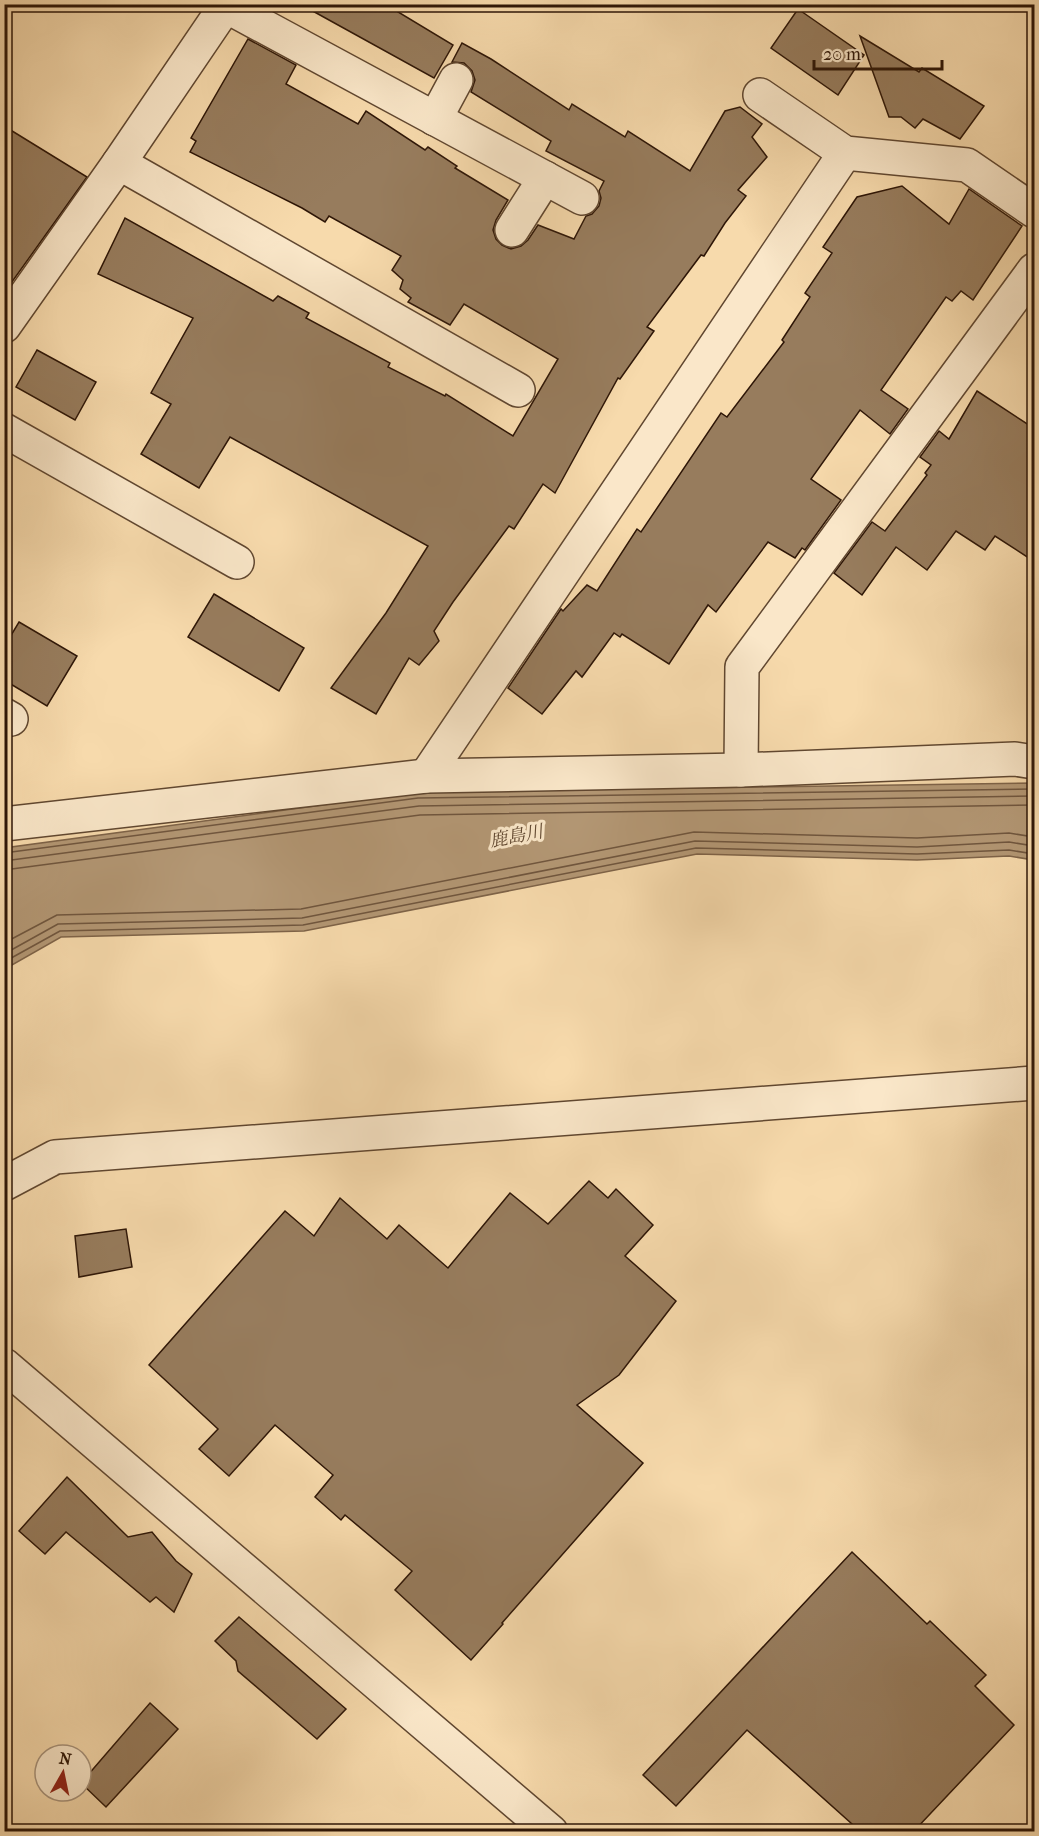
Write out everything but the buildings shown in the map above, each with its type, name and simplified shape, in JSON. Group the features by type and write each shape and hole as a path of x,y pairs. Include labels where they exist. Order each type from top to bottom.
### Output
{"street":[{"path":"4,326 227,5 582,198"},
{"path":"435,119 456,80"},
{"path":"760,95 845,153 968,165 1035,211"},
{"path":"426,776 845,153"},
{"path":"119,163 518,390"},
{"path":"512,230 545,178"},
{"path":"741,770 742,667 1035,270"},
{"path":"4,430 237,562"},
{"path":"4,824 426,776 741,770 1015,759 1035,762"},
{"path":"4,1184 55,1157 1035,1083"},
{"path":"4,1365 550,1832"}],"water":[{"name":"鹿島川","path":"1034,783 1034,860 1009,856 917,860 697,854 304,931 61,937 5,969 4,848 418,792"}]}
